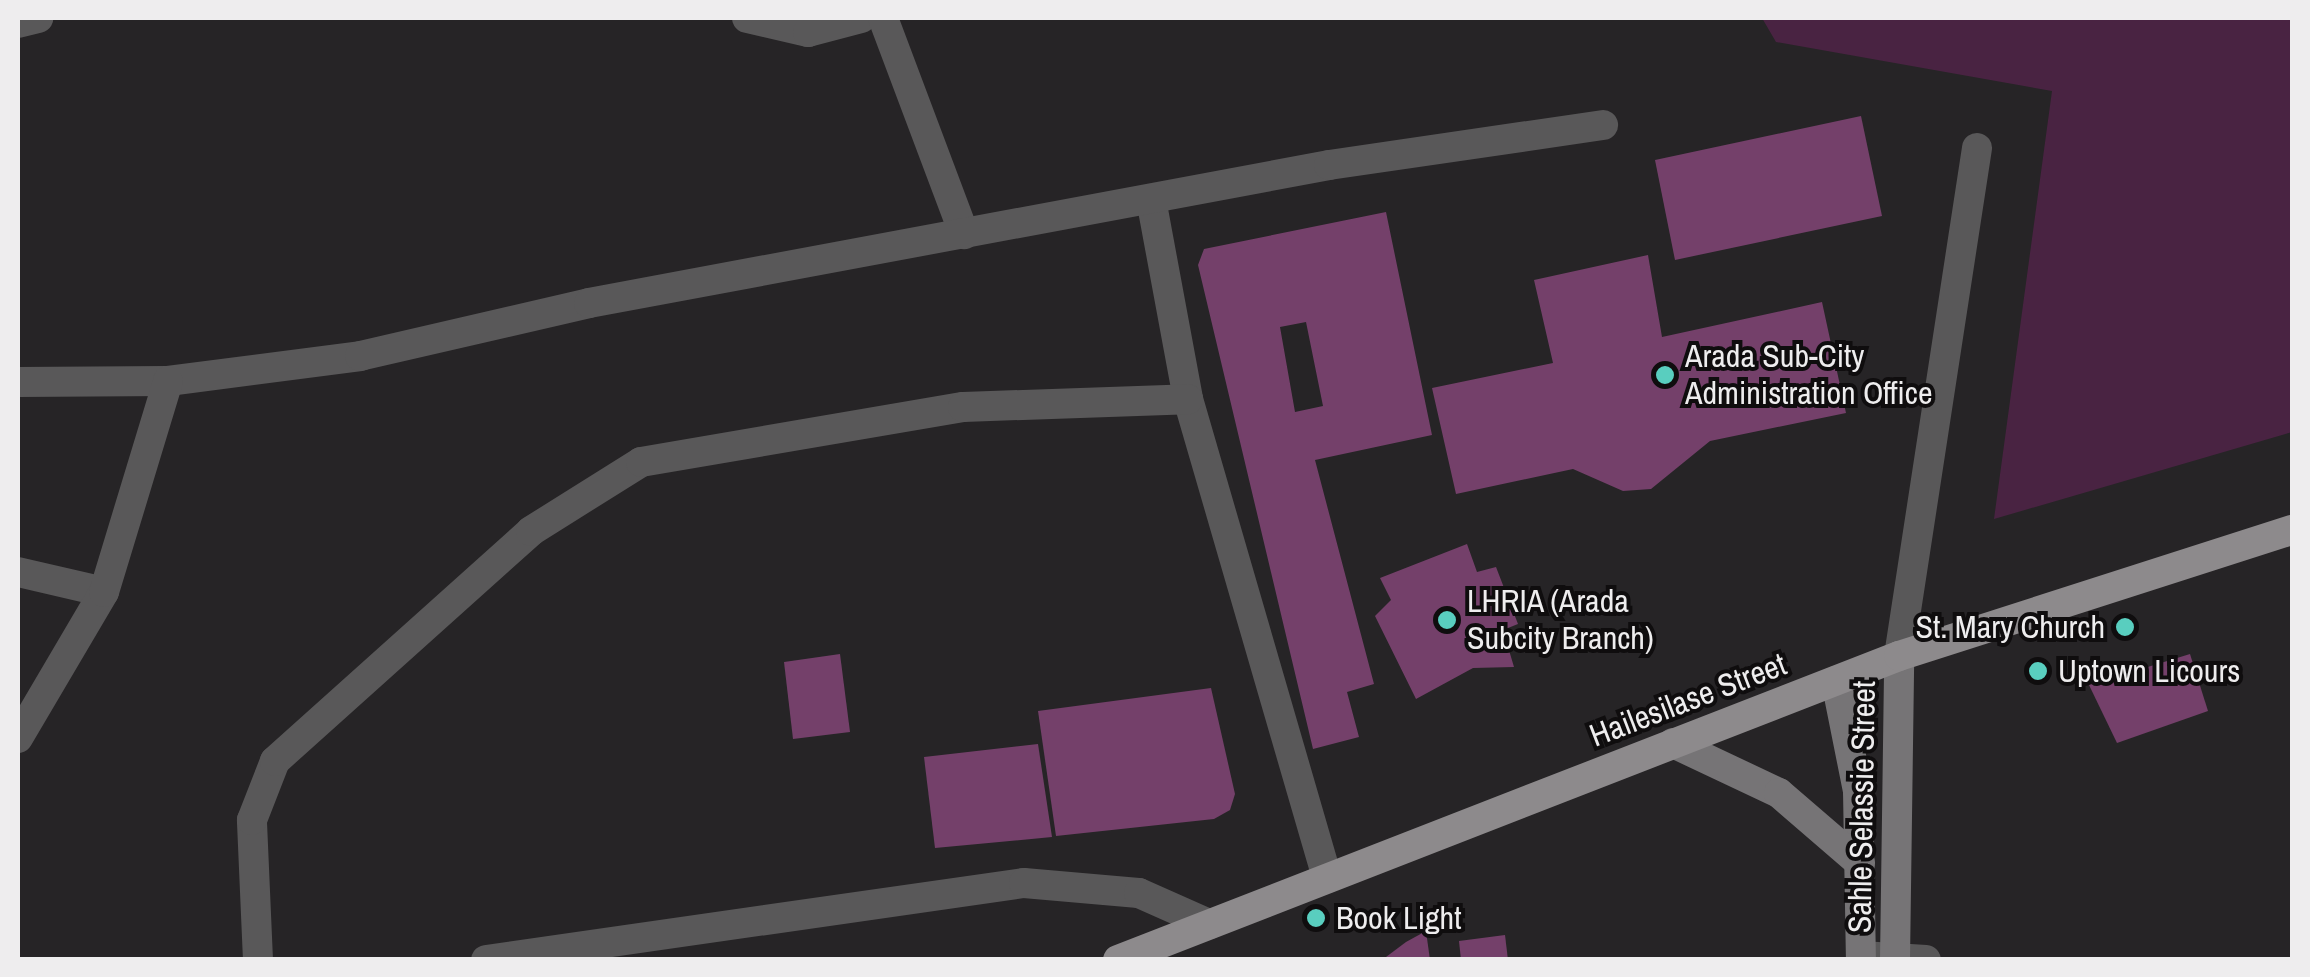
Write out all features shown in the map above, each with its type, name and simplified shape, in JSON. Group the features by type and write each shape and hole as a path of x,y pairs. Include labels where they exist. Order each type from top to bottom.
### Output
{"main road":[{"name":"Hailesilase Street","path":"1118,960 1898,656 2292,530"},
{"name":"Sahle Selassie Street","path":"1895,958 1898,656"},
{"path":"1836,681 1858,791 1861,958"},
{"path":"1673,743 1779,793 1860,863"}],"street":[{"path":"18,23 38,18"},
{"path":"747,18 808,32 862,18"},
{"path":"884,18 964,234"},
{"path":"18,382 168,380 360,356 1151,199 1603,125"},
{"path":"1898,656 1977,148"},
{"path":"1151,199 1188,399 1327,878"},
{"path":"18,738 104,592 168,380"},
{"path":"258,960 252,820 275,761 532,531 641,462 963,407 1188,399"},
{"path":"18,572 104,592"},
{"path":"486,960 1024,883 1139,893 1209,924"},
{"path":"1861,958 1926,960"}],"shaded area":[{"path":"1762,18 2292,18 2292,432 1994,519 2052,91 1776,42"}],"building":[{"path":"1861,116 1882,216 1675,260 1655,160"},
{"path":"1386,212 1432,435 1315,460 1374,684 1347,692 1359,737 1313,749 1198,265 1204,249","holes":["1306,322 1323,406 1295,412 1280,327"]},
{"name":"Arada Sub-City Administration Office","path":"1648,255 1662,337 1822,302 1846,413 1710,441 1651,489 1623,491 1573,469 1456,494 1432,388 1553,363 1534,280"},
{"name":"LHRIA (Arada Subcity Branch)","path":"1467,544 1477,572 1496,567 1518,624 1503,630 1514,667 1473,668 1416,699 1375,616 1391,600 1380,578"},
{"path":"840,654 850,732 793,739 784,662"},
{"path":"2190,654 2208,711 2117,743 2089,685"},
{"path":"1211,688 1235,794 1230,810 1214,819 1056,836 1038,711"},
{"path":"1038,744 1052,837 935,848 924,757"},
{"path":"1426,931 1430,960 1382,960 1406,942"},
{"path":"1505,935 1508,960 1461,960 1459,941"}],"place":[{"name":"Arada Sub-City Administration Office","path":"1665,375"},
{"name":"LHRIA (Arada Subcity Branch)","path":"1447,620"},
{"name":"St. Mary Church","path":"2125,627"},
{"name":"Uptown Licours","path":"2038,671"},
{"name":"Book Light","path":"1316,918"}]}
